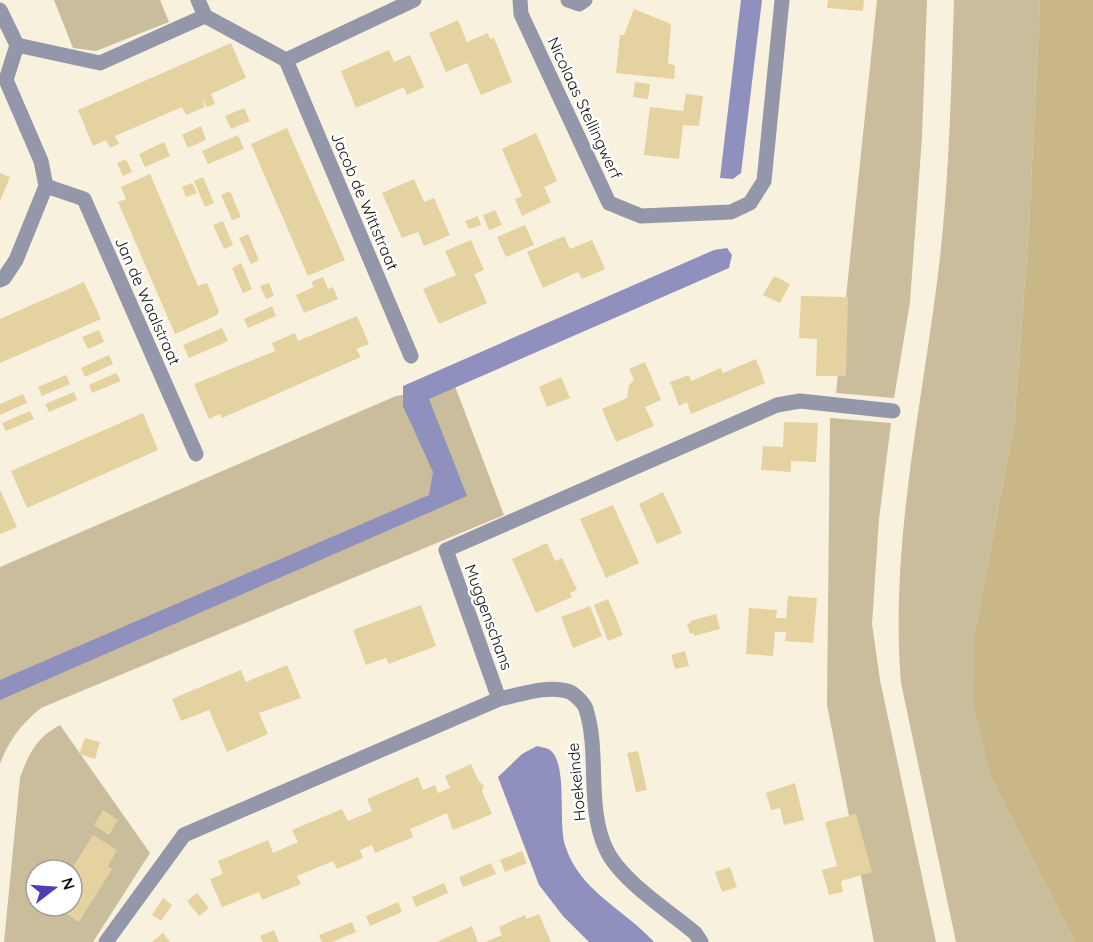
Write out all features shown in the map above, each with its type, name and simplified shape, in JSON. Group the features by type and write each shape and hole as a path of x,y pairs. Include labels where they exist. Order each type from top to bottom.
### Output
{"street":[{"path":"198,0 205,16 286,60 414,0"},
{"name":"Nicolaas Stellingwerf","path":"520,0 521,14 609,203 641,216 731,212 750,203 764,181 782,0"},
{"path":"568,0 579,4 585,0"},
{"path":"0,10 17,45 6,80 41,161 46,186 16,260 4,278 0,280"},
{"path":"17,45 100,63 205,16"},
{"name":"Jacob de Wittstraat","path":"286,60 411,356"},
{"name":"Jan de Waalstraat","path":"46,186 84,199 196,454"},
{"name":"Muggenschans","path":"499,699 446,550 777,405 800,401 893,411"},
{"name":"Hoekeinde","path":"499,699 550,689 569,691 585,707 592,751 598,829 607,852 628,877 695,933 701,942"},
{"path":"106,942 184,835 499,699"}],"shaded area":[{"path":"54,0 160,0 169,22 96,51 73,48"},
{"path":"877,0 927,0 922,137 910,302 894,398 836,393"},
{"path":"954,0 1040,0 1029,226 1014,425 975,631 991,778 1075,942 956,942 901,683 899,585 908,486 944,218"},
{"path":"1040,0 1093,0 1093,942 1075,942 991,778 973,699 975,631 1014,425 1029,226"},
{"path":"453,381 504,515 41,708 16,733 0,764 0,567 396,396 431,390"},
{"path":"830,418 891,423 879,519 872,624 880,680 936,942 874,942 827,705"},
{"path":"60,725 150,853 93,942 4,942 20,778 34,747 45,735"}],"water":[{"path":"741,0 762,0 741,173 733,179 720,178"},
{"path":"727,248 732,255 729,268 429,399 467,496 0,700 0,680 429,495 433,472 403,406 403,386 714,250"},
{"path":"537,746 550,750 556,757 561,780 565,845 580,875 654,942 589,942 563,916 539,885 498,777 522,754"}],"building":[{"path":"828,0 864,0 863,11 827,8"},
{"path":"634,9 671,24 668,64 675,65 674,79 616,73 620,35 624,35"},
{"path":"458,20 467,42 488,33 490,39 494,38 512,82 481,95 467,63 446,72 429,33"},
{"path":"231,43 246,78 211,94 215,104 207,107 201,98 205,107 186,115 182,107 115,136 119,144 110,148 106,140 93,146 78,110"},
{"path":"389,50 394,62 410,55 424,87 407,95 404,87 356,108 341,71"},
{"path":"635,82 650,84 648,99 633,97"},
{"path":"686,94 703,96 699,126 683,125 679,159 644,155 650,107 683,111"},
{"path":"244,108 250,121 231,129 225,116"},
{"path":"201,126 206,140 188,148 182,135"},
{"path":"287,128 345,260 308,276 251,144"},
{"path":"536,133 557,181 544,187 551,202 522,216 515,199 522,196 502,149"},
{"path":"238,135 244,149 208,164 202,151"},
{"path":"164,142 170,156 145,167 139,154"},
{"path":"126,159 132,172 123,176 117,163"},
{"path":"0,173 10,177 0,201"},
{"path":"150,174 198,286 207,283 219,311 217,315 175,334 118,202 126,199 121,187"},
{"path":"203,177 214,203 205,207 194,181"},
{"path":"414,179 424,202 434,198 450,235 424,246 418,232 402,238 382,193"},
{"path":"192,183 197,193 186,197 182,187"},
{"path":"230,191 241,217 232,220 221,195"},
{"path":"495,210 502,225 489,230 483,215"},
{"path":"478,216 481,225 469,229 465,221"},
{"path":"223,221 233,245 224,249 213,225"},
{"path":"525,225 534,245 506,257 497,237"},
{"path":"248,234 259,260 251,264 239,238"},
{"path":"564,236 570,249 592,240 605,269 582,279 578,272 543,288 527,252"},
{"path":"471,240 484,270 474,274 487,303 439,324 423,289 456,275 445,251"},
{"path":"241,263 252,289 243,293 232,268"},
{"path":"774,276 790,284 780,303 763,295"},
{"path":"323,277 328,289 333,287 338,299 304,313 296,295 314,287 311,282"},
{"path":"84,282 101,319 0,363 0,319"},
{"path":"269,283 274,296 266,299 260,286"},
{"path":"801,296 848,297 846,376 816,376 817,339 799,338"},
{"path":"272,306 276,316 248,328 244,319"},
{"path":"357,316 369,344 356,349 361,357 222,418 220,414 209,419 194,384 275,351 272,343 295,333 298,341"},
{"path":"222,328 228,341 189,358 183,345"},
{"path":"99,330 104,342 88,349 82,337"},
{"path":"109,355 113,364 85,377 81,368"},
{"path":"756,359 765,383 691,414 687,402 679,406 670,382 689,375 691,381 721,368 723,373"},
{"path":"645,362 661,400 645,407 654,426 616,442 602,409 627,398 629,385 634,380 629,369"},
{"path":"116,373 121,381 92,393 89,385"},
{"path":"66,375 70,384 42,396 38,387"},
{"path":"561,377 570,398 547,407 539,387"},
{"path":"74,392 77,400 49,412 45,404"},
{"path":"23,394 27,403 0,415 0,404"},
{"path":"30,411 34,419 6,431 2,423"},
{"path":"143,413 158,450 27,508 11,471"},
{"path":"784,422 818,423 816,462 791,461 791,472 761,470 763,446 783,447"},
{"path":"0,490 17,527 0,534"},
{"path":"663,492 682,533 657,544 639,504"},
{"path":"613,505 639,563 606,578 580,519"},
{"path":"547,543 555,561 562,558 577,590 570,593 572,597 536,613 512,559"},
{"path":"788,596 817,598 813,643 785,641 786,632 775,632 773,656 746,654 749,608 777,610 776,618 786,618"},
{"path":"608,599 623,635 608,641 594,605"},
{"path":"421,605 436,646 389,664 386,658 366,665 353,630"},
{"path":"590,606 602,636 573,648 561,617"},
{"path":"716,614 720,629 694,636 694,633 690,634 687,624 691,623 690,621"},
{"path":"685,651 689,666 675,669 671,655"},
{"path":"287,665 301,698 259,713 268,734 227,752 209,710 181,721 172,699 241,670 246,682"},
{"path":"85,738 100,742 95,759 79,754"},
{"path":"638,751 647,790 636,792 627,753"},
{"path":"471,764 478,780 484,786 482,791 492,814 453,830 447,813 410,829 413,837 375,853 372,845 360,850 363,858 337,869 333,861 297,876 301,884 262,900 259,892 222,907 210,879 223,874 218,861 268,840 273,853 298,842 292,830 342,809 348,821 372,811 367,799 418,777 423,790 435,785 438,793 450,788 445,776"},
{"path":"795,783 804,820 784,825 780,808 771,810 766,793"},
{"path":"103,810 118,820 109,835 94,825"},
{"path":"856,814 872,872 841,881 843,892 829,895 822,870 837,866 825,822"},
{"path":"93,835 117,850 108,866 112,869 84,914 84,858 79,858"},
{"path":"522,851 527,863 505,872 500,860"},
{"path":"491,863 496,874 463,887 459,877"},
{"path":"730,867 737,887 722,892 715,872"},
{"path":"444,883 448,893 416,907 412,897"},
{"path":"197,893 209,908 199,916 187,901"},
{"path":"163,898 172,905 161,921 152,915"},
{"path":"398,902 402,912 370,926 366,916"},
{"path":"539,914 551,942 485,942 502,935 499,927 525,915 526,919"},
{"path":"352,922 356,932 332,942 322,942 319,935"},
{"path":"472,926 478,942 436,942 448,937"},
{"path":"274,930 279,942 263,942 260,936"},
{"path":"163,933 170,942 152,942"}]}
